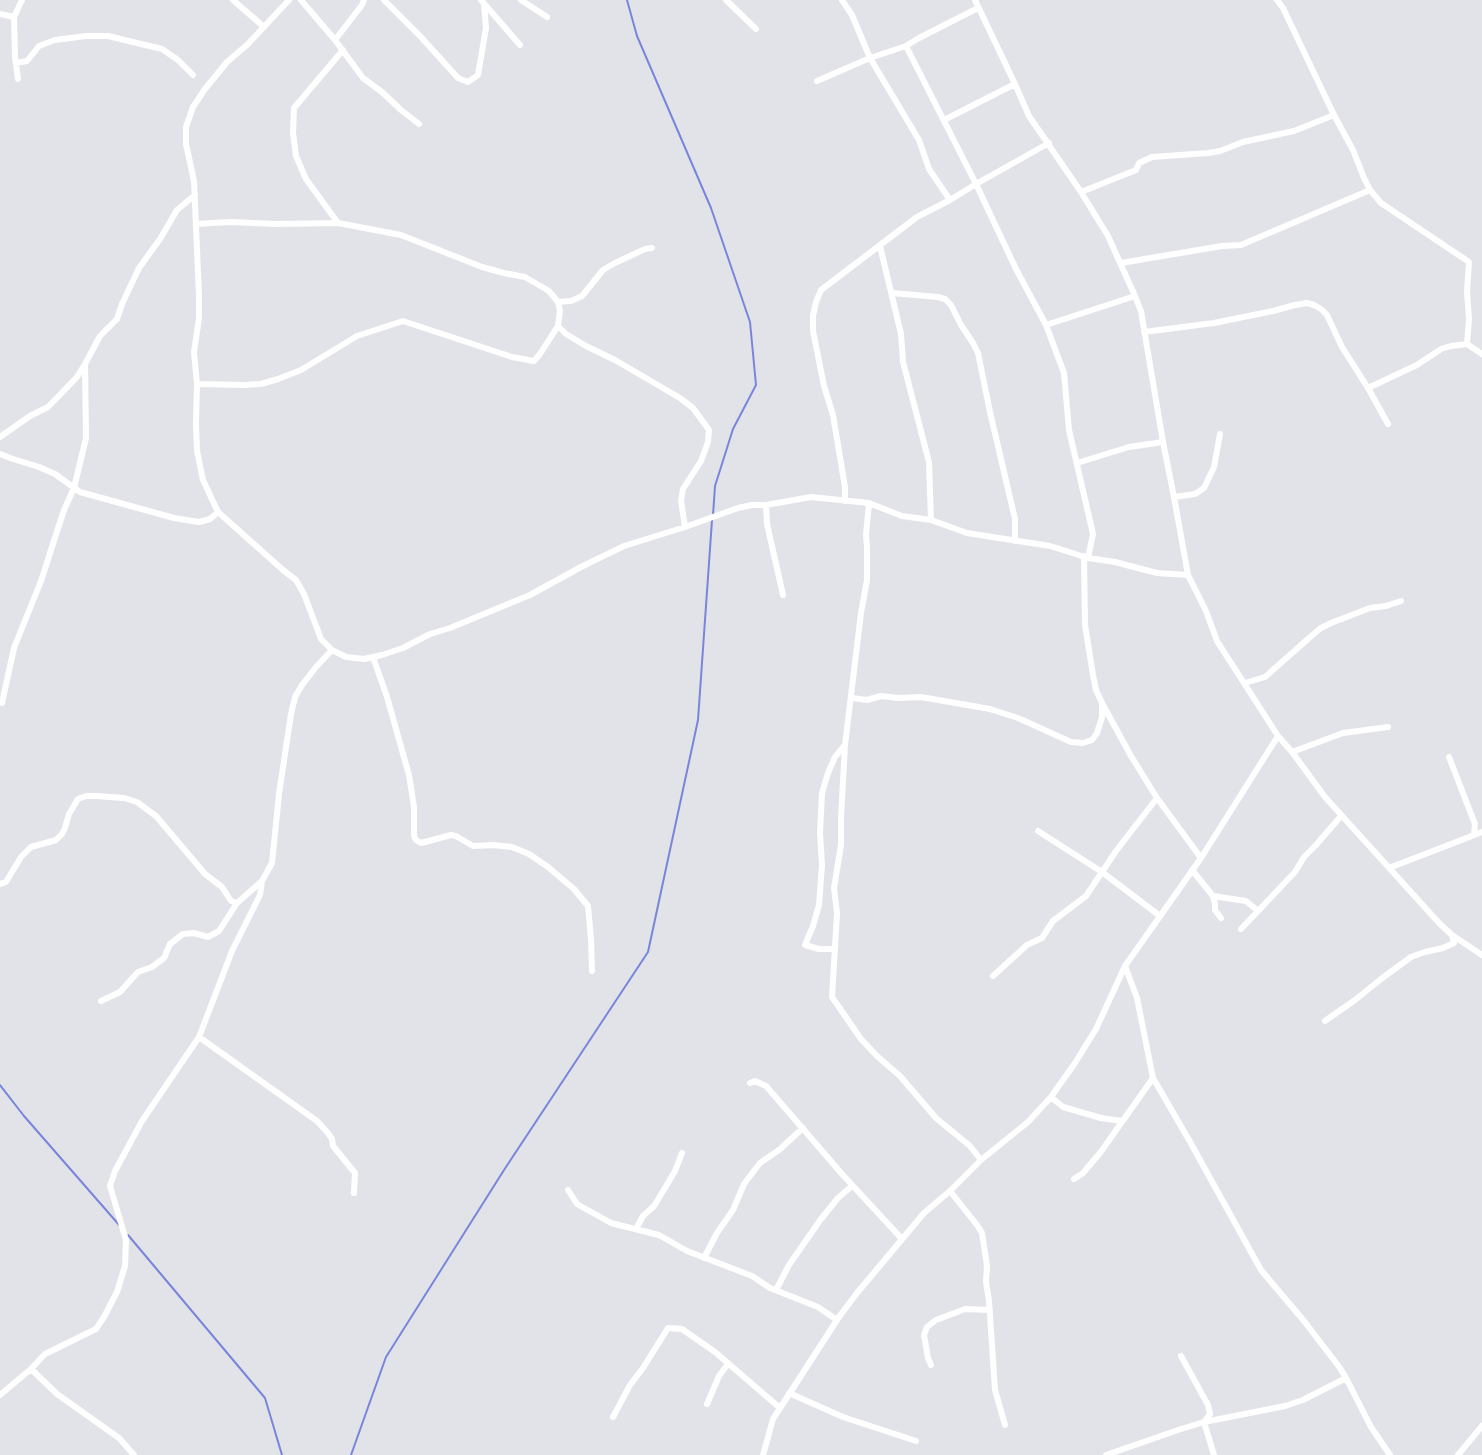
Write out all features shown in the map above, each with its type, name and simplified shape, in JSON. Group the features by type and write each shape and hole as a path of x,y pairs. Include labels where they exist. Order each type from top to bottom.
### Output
{"street":[{"path":"18,79 14,16 22,0"},
{"path":"234,0 264,27"},
{"path":"289,0 248,44 227,62 205,89 193,107 186,127 186,144 194,181 199,296 199,318 194,352 197,384 197,452 203,480 218,512 296,580 304,594 321,639 332,650 346,657 364,659 382,656 430,634 450,628 530,595 624,546 738,508 811,497 869,503 902,516 931,520 967,533 1050,546 1086,557 1158,573 1188,575"},
{"path":"301,0 343,50 363,78 419,124"},
{"path":"335,40 364,0"},
{"path":"384,0 458,78 468,82 478,75 486,28 482,2"},
{"path":"521,0 547,17"},
{"path":"726,0 756,29"},
{"path":"842,0 852,15 870,58 919,140 929,169 950,200"},
{"path":"975,0 1016,84 1029,116 1049,143 1108,236 1135,296 1144,332 1188,575 1206,611 1217,641 1278,736 1341,816 1452,935 1482,955"},
{"path":"1277,0 1283,8 1334,115 1353,150 1370,190 1381,203 1469,262 1467,292 1469,319 1466,344"},
{"path":"482,2 520,44"},
{"path":"817,81 870,58 906,46 978,8"},
{"path":"0,14 14,16"},
{"path":"16,63 27,61 39,46 55,40 86,36 108,36 162,49 178,60 194,75"},
{"path":"906,46 976,184 1016,269 1046,325 1064,373 1069,430 1078,463 1092,534 1086,557 1085,625 1092,675 1102,703 1157,798 1200,858"},
{"path":"338,223 306,179 296,156 293,133 294,108 343,50"},
{"path":"944,120 1016,84"},
{"path":"1081,192 1136,170 1139,163 1152,157 1220,151 1243,142 1294,131 1334,115"},
{"path":"845,501 845,487 834,423 813,332 812,316 822,290 917,217 1049,143"},
{"path":"1121,263 1222,246 1241,245 1370,190"},
{"path":"0,437 48,407 77,377 100,336 118,319 122,304 139,268 160,239 177,210 194,195"},
{"path":"196,224 230,222 277,224 338,223 401,235 490,269 525,277 549,291 558,302 560,311 558,326 534,361 512,357 403,321 357,336 300,370 278,379 261,384 197,384"},
{"path":"880,246 901,334 904,362 929,462 931,520"},
{"path":"558,302 582,296 603,270 645,249 652,248"},
{"path":"892,294 930,296 945,299 951,304 961,325 974,343 978,353 1015,519 1015,541"},
{"path":"1046,325 1135,296"},
{"path":"1144,332 1214,323 1307,303 1314,304 1327,315 1342,347 1388,424"},
{"path":"558,326 566,334 586,346 615,360 680,398 693,408 704,423 708,430 708,442 701,461 683,489 681,501 685,527"},
{"path":"1368,388 1417,365 1441,349 1466,344 1482,354"},
{"path":"2,703 14,648 42,581 64,510 74,488 86,438 85,364"},
{"path":"1174,497 1195,494 1204,488 1214,466 1220,434"},
{"path":"1078,463 1129,447 1163,442"},
{"path":"0,454 55,474 80,492 174,518 199,522 210,519 218,512"},
{"path":"869,503 866,535 868,547 867,580 861,613 845,745 841,845 834,888 837,912 832,997 856,1033 877,1056 900,1076 936,1118 970,1146 981,1160"},
{"path":"766,505 767,524 783,595"},
{"path":"1244,683 1265,677 1309,638 1331,623 1370,608 1386,606 1401,600"},
{"path":"101,1002 120,992 138,972 152,967 164,958 170,944 183,934 194,933 208,937 219,931 237,903 262,881 272,863 279,794 295,697 316,667 332,650"},
{"path":"373,657 387,697 409,775 414,807 414,836 416,840 420,843 451,835 473,846 493,845 512,847 529,854 548,867 574,889 588,906 592,971"},
{"path":"852,698 867,700 881,696 898,698 921,697 990,709 1018,718 1071,742 1083,743 1092,740 1097,733 1102,717 1102,703"},
{"path":"1292,752 1343,733 1388,727"},
{"path":"763,1455 773,1419 837,1320 857,1293 924,1213 950,1191 981,1160 1028,1122 1051,1097 1096,1029 1125,966 1200,858 1278,736"},
{"path":"834,949 805,946 813,926 819,898 822,865 820,826 822,793 835,757 845,745"},
{"path":"1449,757 1475,824 1474,835"},
{"path":"0,884 6,882 26,852 31,848 56,840 62,834 69,814 78,800 86,796 107,796 137,802 156,816 205,874 222,888 231,901 237,903"},
{"path":"993,976 1027,945 1042,938 1053,921 1086,896 1116,851 1157,798"},
{"path":"1241,929 1295,872 1304,857 1341,816"},
{"path":"1038,830 1102,872 1160,916"},
{"path":"1388,868 1482,832"},
{"path":"1192,870 1213,896 1216,910 1221,918"},
{"path":"0,1395 32,1369 44,1354 96,1329 117,1292 125,1266 126,1240 110,1186 115,1171 142,1121 199,1037 232,951 260,895 262,881"},
{"path":"1213,896 1246,900 1258,911"},
{"path":"1325,1021 1412,957 1454,943 1452,935"},
{"path":"1125,966 1137,998 1152,1078 1189,1140 1261,1270 1316,1336 1346,1378 1371,1427 1390,1455"},
{"path":"199,1037 317,1121 332,1139 333,1146 355,1173 354,1193"},
{"path":"1074,1180 1083,1173 1100,1153 1152,1078"},
{"path":"750,1083 756,1081 766,1086 852,1186 902,1239"},
{"path":"1051,1097 1064,1107 1100,1118 1122,1121"},
{"path":"704,1258 733,1210 744,1184 760,1163 779,1150 803,1128"},
{"path":"636,1229 643,1216 654,1206 665,1188 675,1171 682,1152"},
{"path":"776,1290 789,1265 821,1219 838,1198 852,1186"},
{"path":"568,1190 577,1204 611,1223 659,1235 687,1251 752,1276 776,1290 818,1307 837,1320"},
{"path":"950,1191 982,1233 988,1266 986,1282 990,1310 995,1390 1005,1425"},
{"path":"931,1365 924,1335 927,1327 936,1320 965,1309 990,1310"},
{"path":"613,1418 630,1385 668,1328 682,1329 715,1352 780,1408"},
{"path":"1180,1356 1208,1405 1210,1414 1204,1422"},
{"path":"707,1404 719,1376 728,1364"},
{"path":"32,1369 57,1394 119,1438 134,1455"},
{"path":"1106,1455 1204,1422 1285,1406 1303,1400 1346,1378"},
{"path":"789,1393 844,1417 916,1441"},
{"path":"1204,1422 1214,1455"},
{"path":"1458,1455 1482,1426"}],"waterway":[{"path":"627,0 637,36 711,208 750,322 756,385 733,429 715,486 713,515"},
{"path":"351,1455 386,1357 504,1170 648,952 698,720 712,520"},
{"path":"0,1085 24,1116 120,1226"},
{"path":"128,1235 265,1398 282,1455"}]}
